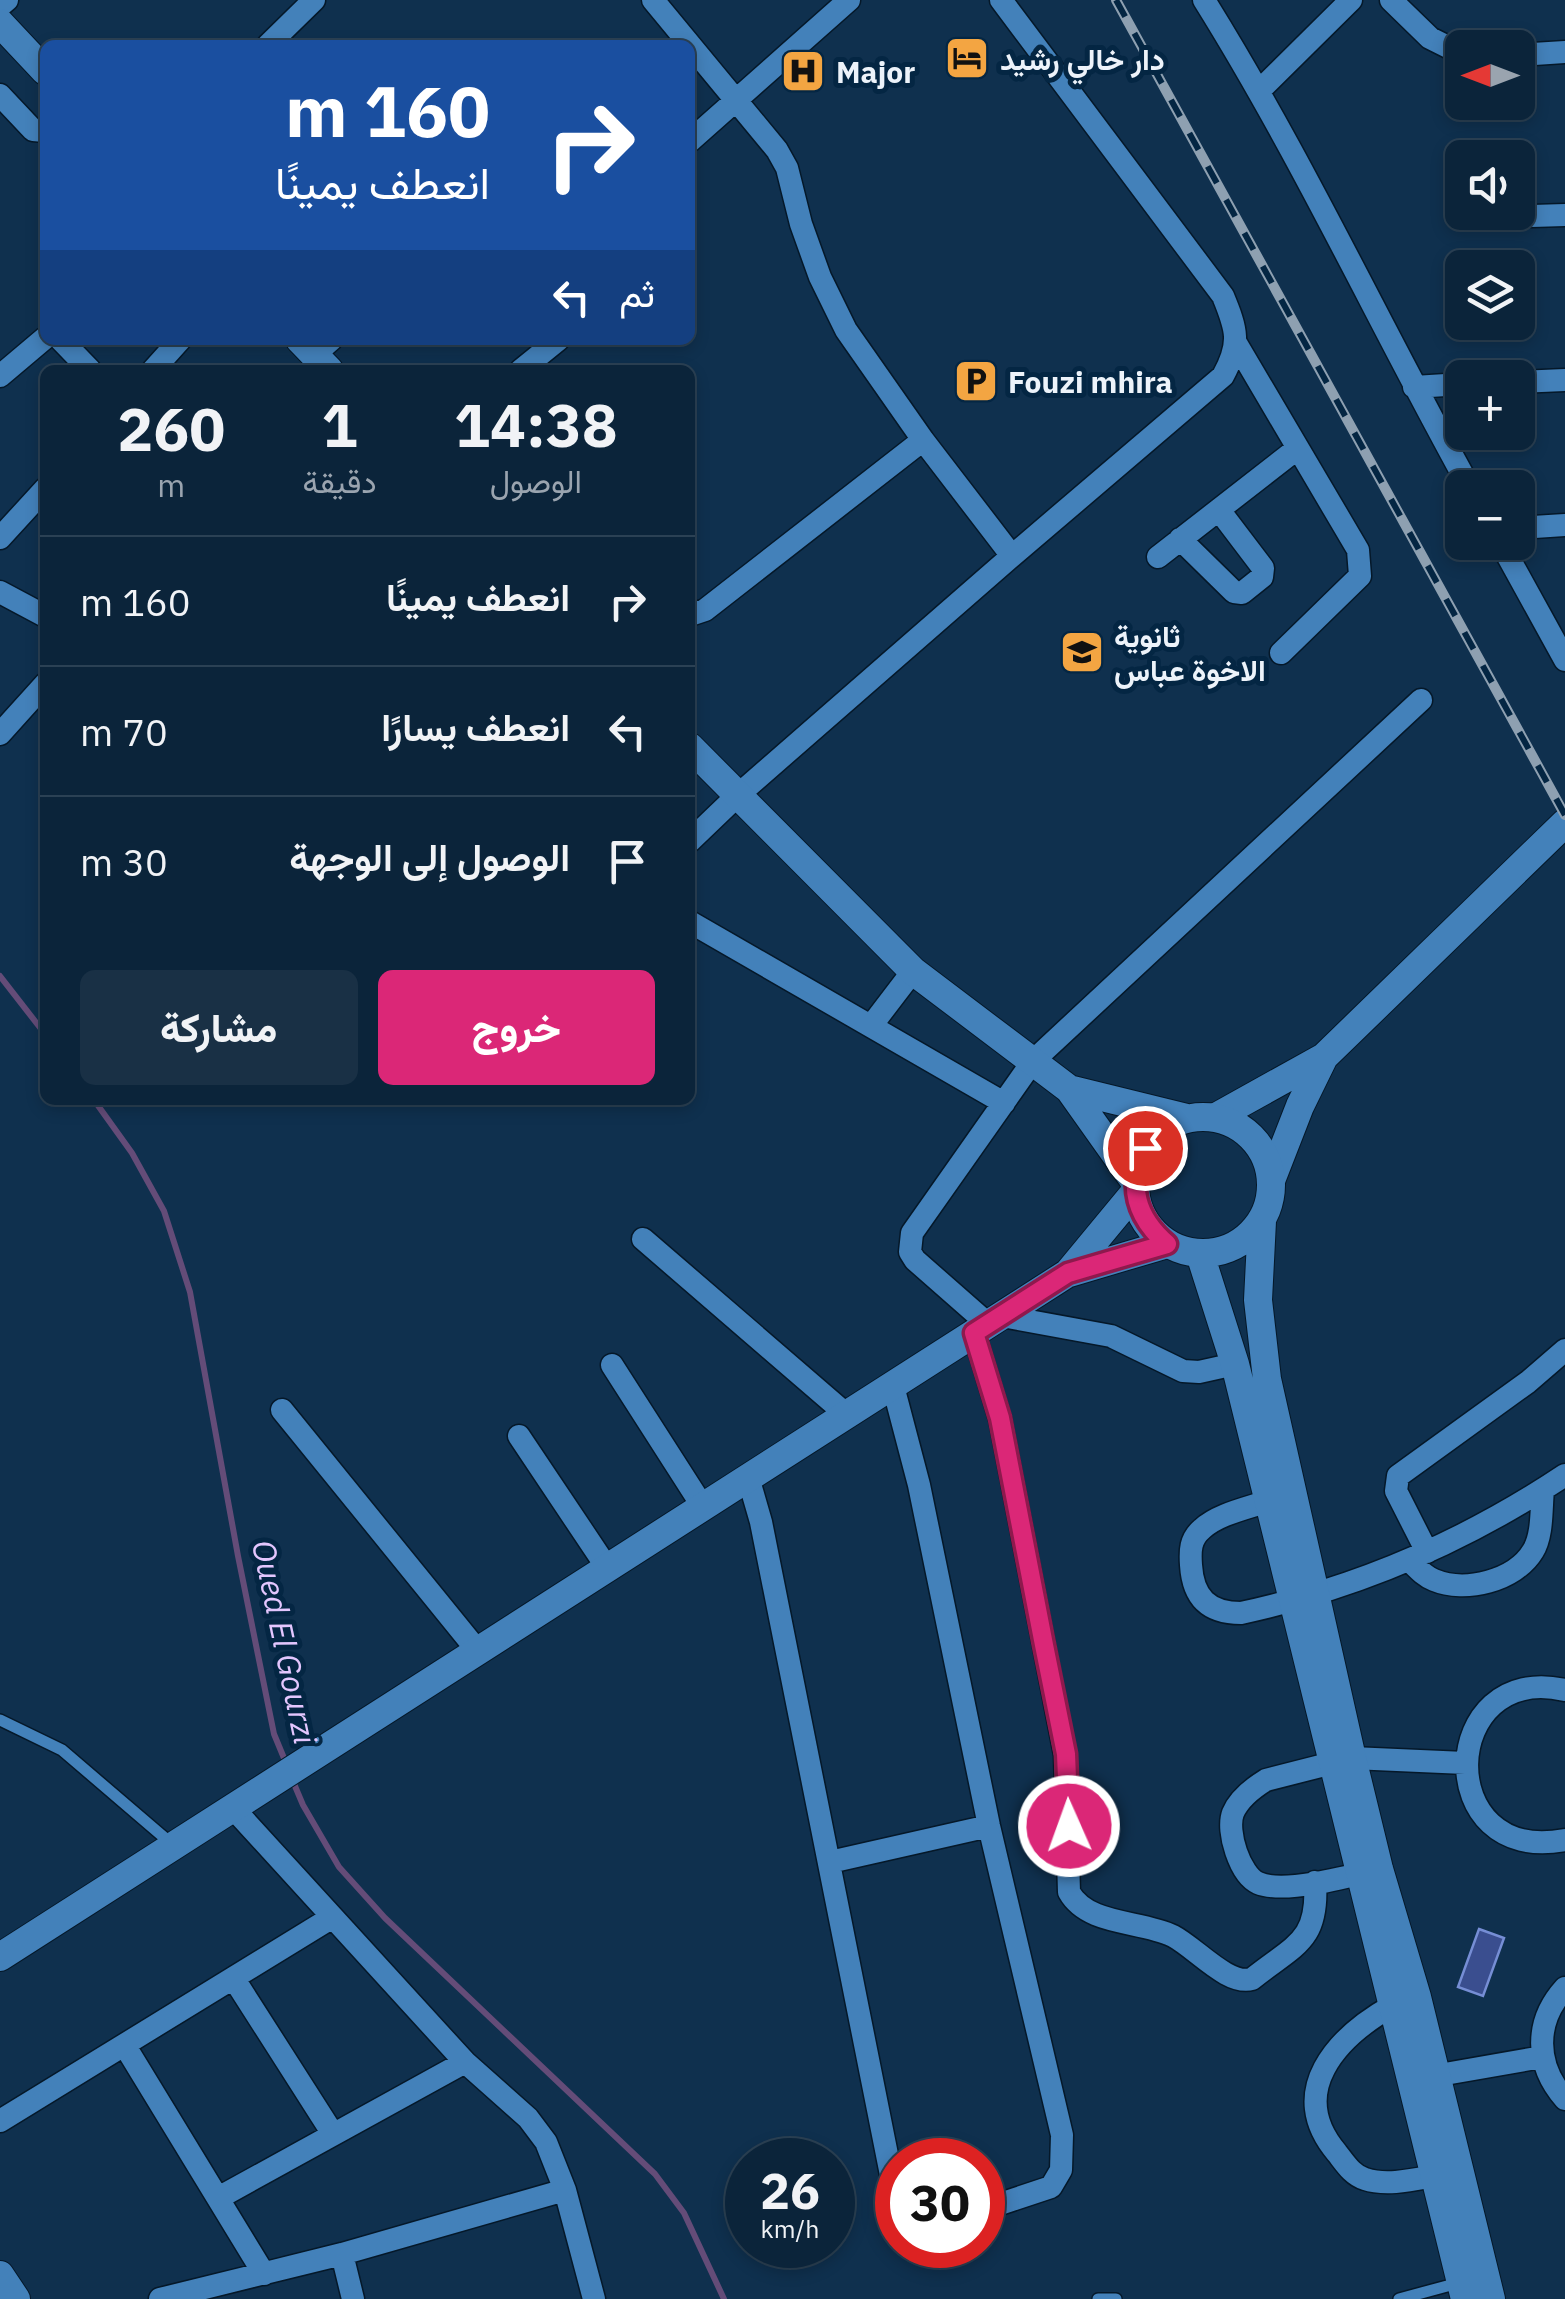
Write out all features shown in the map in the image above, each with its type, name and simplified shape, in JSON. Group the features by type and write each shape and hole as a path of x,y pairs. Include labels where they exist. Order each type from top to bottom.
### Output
{"main road":[{"path":"0,23 40,66"},
{"path":"695,752 912,970 1069,1089 1134,1187 1140,1212 1151,1230 1167,1244 1200,1254 1224,1251 1246,1239 1262,1220 1270,1200 1272,1178 1324,1058"},
{"path":"1216,1117 1324,1058 1565,823"},
{"path":"1069,1089 1187,1118 1216,1117 1242,1128 1262,1150 1272,1178"},
{"path":"1068,1273 1134,1187 1145,1148 1170,1124 1187,1118"},
{"path":"1262,1220 1258,1300 1262,1352 1305,1599 1370,1871 1392,2006 1423,2078 1476,2289"},
{"path":"1,1955 1068,1273 1167,1244"},
{"path":"1200,1254 1234,1364 1268,1501 1305,1599"},
{"path":"1370,1871 1416,1996 1434,2176 1476,2289"},
{"path":"0,2274 16,2299"}],"street":[{"path":"0,6 7,0"},
{"path":"273,40 314,0"},
{"path":"653,0 687,40"},
{"path":"695,137 849,0"},
{"path":"695,837 1222,376 1234,356 1234,324 1222,296 1001,0"},
{"path":"1204,0 1260,90 1460,470"},
{"path":"1260,90 1351,0"},
{"path":"1391,0 1430,38 1445,46"},
{"path":"695,50 777,150 787,168 820,277 846,330 922,440 1012,556"},
{"path":"1535,55 1565,52"},
{"path":"0,95 33,130 40,131"},
{"path":"1535,216 1565,215"},
{"path":"0,376 40,342"},
{"path":"1236,343 1358,550 1360,576 1281,653"},
{"path":"66,345 85,365"},
{"path":"158,365 176,345"},
{"path":"526,365 552,345"},
{"path":"1535,381 1565,380"},
{"path":"1414,386 1445,385"},
{"path":"695,613 705,610 922,440"},
{"path":"1158,557 1298,448"},
{"path":"0,538 40,494"},
{"path":"1180,539 1234,592 1242,593 1262,577 1263,568 1219,510"},
{"path":"1535,527 1565,524"},
{"path":"1510,560 1565,660"},
{"path":"0,592 40,613"},
{"path":"0,734 40,690"},
{"path":"1234,1364 1183,1372 1111,1336 988,1324 915,1260 909,1243 912,1233 1034,1062 1421,700"},
{"path":"695,925 1004,1102"},
{"path":"871,1026 912,970"},
{"path":"643,1239 847,1415"},
{"path":"988,1324 1000,1418 1066,1754 1068,1892 1075,1904 1096,1914 1169,1934 1194,1948 1234,1981 1244,1982 1309,1932 1316,1906 1315,1882"},
{"path":"1543,1490 1534,1548 1505,1576 1488,1582 1450,1584 1424,1576 1396,1491 1398,1476 1528,1382 1565,1350"},
{"path":"612,1365 703,1507"},
{"path":"893,1386 919,1485 989,1826 1062,2136 1061,2170 1051,2187 1005,2202"},
{"path":"282,1410 477,1650"},
{"path":"519,1436 608,1569"},
{"path":"1268,1501 1200,1530 1190,1549 1192,1585 1204,1602 1241,1613 1305,1599 1418,1557 1565,1475"},
{"path":"748,1477 761,1522 884,2138"},
{"path":"1565,1690 1521,1690 1492,1706 1472,1732 1465,1763 1471,1795 1490,1822 1517,1839 1549,1843 1565,1840"},
{"path":"1370,1871 1315,1882 1270,1886 1259,1883 1246,1875 1240,1864 1231,1823 1240,1803 1266,1780 1342,1761 1465,1763"},
{"path":"233,1808 330,1918 465,2062 528,2118 546,2142 565,2190 594,2299"},
{"path":"830,1862 989,1826"},
{"path":"0,2121 330,1918"},
{"path":"234,1979 333,2134"},
{"path":"1565,1988 1548,2011 1541,2042 1546,2072 1565,2099"},
{"path":"1392,2006 1356,2028 1322,2068 1318,2081 1320,2128 1354,2174 1365,2180 1402,2181 1434,2176"},
{"path":"125,2046 264,2274"},
{"path":"1423,2078 1542,2057"},
{"path":"220,2197 465,2062"},
{"path":"160,2299 342,2254 565,2190"},
{"path":"342,2254 353,2299"}],"lane":[{"path":"0,1720 62,1750 173,1845"},
{"path":"1398,2299 1476,2289"},
{"path":"1098,2299 1116,2299"}],"building":[{"path":"1479,1929 1504,1938 1483,1996 1458,1987"}],"waterway":[{"name":"Oued El Gourzi","path":"0,976 40,1028"},
{"name":"Oued El Gourzi","path":"98,1105 132,1153 164,1211 190,1292 274,1734 286,1763"},
{"name":"Oued El Gourzi","path":"292,1779 339,1867 385,1918 655,2174 684,2213 724,2299"}],"railway":[{"path":"1116,0 1565,815"}],"place":[{"name":"دار خالي رشيد","path":"967,58"},
{"name":"Major","path":"803,71"},
{"name":"Fouzi mhira","path":"976,381"},
{"name":"ثانوية الاخوة عباس","path":"1082,652"}],"route":[{"path":"1069,1826 1066,1754 1000,1418 974,1333 1068,1273 1167,1244 1151,1230 1134,1192 1137,1165 1145,1148"}]}
